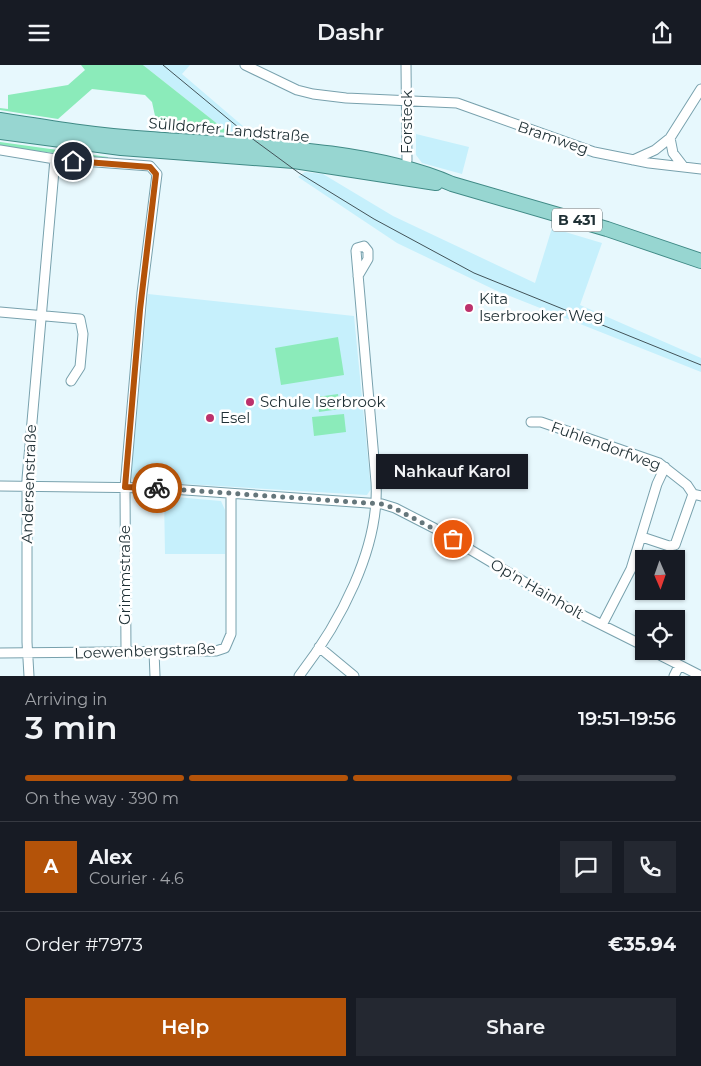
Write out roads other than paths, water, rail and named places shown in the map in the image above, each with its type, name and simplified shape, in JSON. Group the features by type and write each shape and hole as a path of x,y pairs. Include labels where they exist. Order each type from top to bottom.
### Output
{"main road":[{"name":"Sülldorfer Landstraße","path":"0,120 112,136 291,150 404,173"},
{"name":"Sülldorfer Landstraße","path":"0,132 129,149 294,161 428,174 452,184 607,229 701,261"}],"street":[{"name":"Bramweg","path":"245,65 297,90 313,94 346,98 407,99 456,103 586,149 633,160 701,169"},
{"name":"Forsteck","path":"404,173 407,99 406,65"},
{"path":"633,160 655,150 670,138 701,89"},
{"path":"670,138 673,153 683,166"},
{"path":"0,150 55,159"},
{"name":"Grimmstraße","path":"55,159 146,166 155,170 156,180 140,310 125,487 126,652"},
{"name":"Andersenstraße","path":"29,676 27,486 55,159"},
{"path":"299,676 319,647 364,561 372,535 377,503 358,276"},
{"path":"0,311 80,319 82,321 80,367 71,381"},
{"name":"Fuhlendorfweg","path":"531,422 541,422 666,467 697,495"},
{"path":"602,625 631,569 657,484 666,467"},
{"name":"Op'n Hainholt","path":"0,486 125,487 377,503 394,508 434,528 568,609 635,642"},
{"name":"Loewenbergstraße","path":"0,653 216,651 224,648 229,642 231,494"},
{"path":"642,537 669,546 675,545 697,495"},
{"path":"319,647 354,676"},
{"path":"154,652 155,676"},
{"path":"668,660 701,676"},
{"path":"674,676 679,666"}],"tram line":[{"path":"163,65 250,137 299,173 374,219 474,273 701,365"}],"place":[{"name":"Kita Iserbrooker Weg","path":"469,308"},
{"name":"Schule Iserbrook","path":"250,402"},
{"name":"Esel","path":"210,418"},
{"name":"Nahkauf Karol","path":"453,539"}]}
